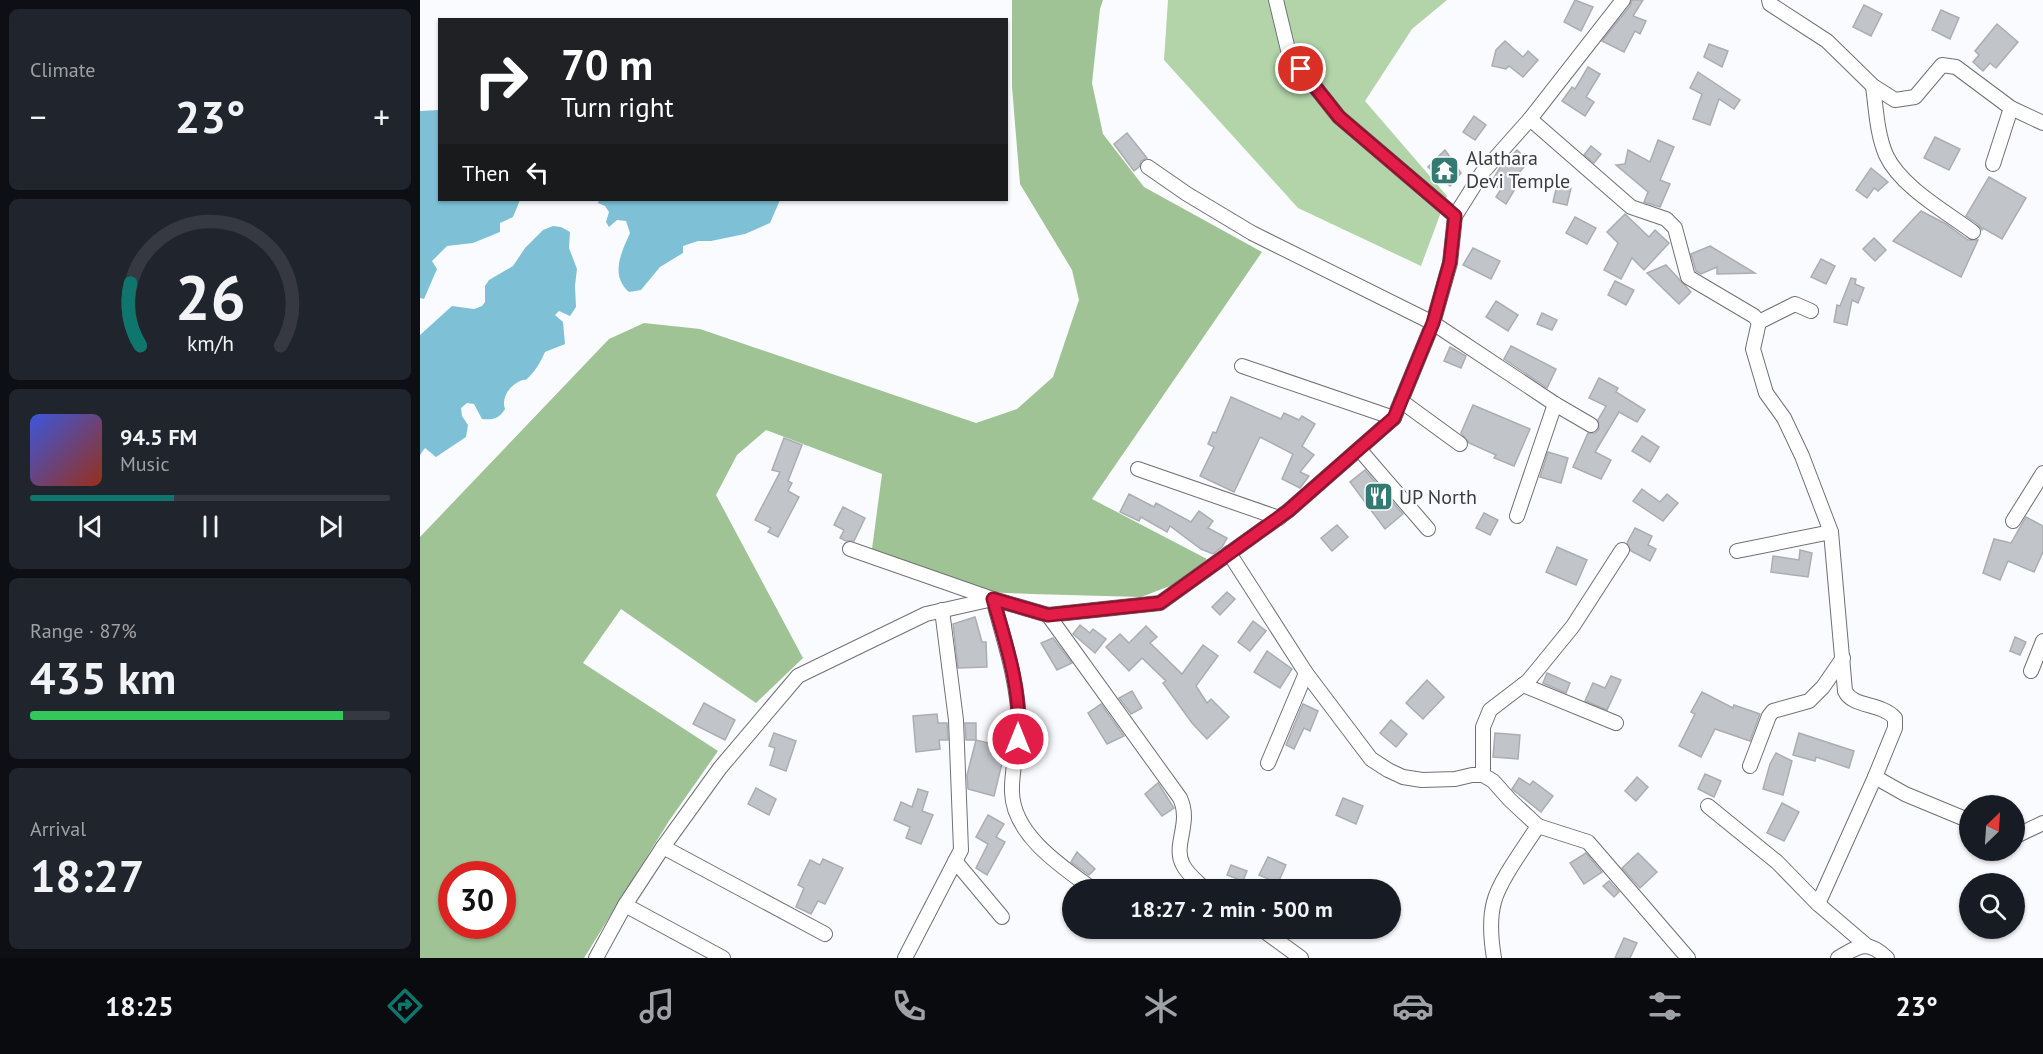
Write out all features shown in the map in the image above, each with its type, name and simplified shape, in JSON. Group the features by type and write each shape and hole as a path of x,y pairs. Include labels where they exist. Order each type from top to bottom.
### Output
{"street":[{"path":"1276,0 1288,54 1339,117 1455,216"},
{"path":"850,549 993,599 1048,615 1160,603 1229,554 1279,518 1394,418 1433,323 1450,262 1455,216 1482,173 1530,119 1623,0"},
{"path":"1769,0 1778,11 1827,41 1873,86 1895,100 1915,97 1941,65 1956,67 2011,108 2043,123"},
{"path":"1873,86 1883,144 1900,176 1973,232"},
{"path":"1993,164 2011,108"},
{"path":"1530,119 1631,207 1666,219 1675,228 1688,277 1754,316 1759,322"},
{"path":"1148,167 1187,194 1252,233 1433,323 1555,404 1591,424"},
{"path":"1759,322 1795,304 1811,311"},
{"path":"1759,322 1753,349 1766,393 1784,418 1802,456 1831,532 1845,691 1848,698 1858,703 1878,706 1895,718 1895,728 1875,777 1818,904"},
{"path":"1242,366 1394,418"},
{"path":"1401,401 1460,444"},
{"path":"1517,516 1555,404"},
{"path":"1359,449 1428,529"},
{"path":"1138,469 1279,518"},
{"path":"2013,521 2043,473"},
{"path":"1737,551 1831,532"},
{"path":"1483,775 1483,728 1490,710 1523,685 1538,669 1573,626 1622,550"},
{"path":"1229,554 1306,673 1371,759 1403,777 1422,780 1483,775 1493,781 1538,826 1588,842 1688,958"},
{"path":"596,958 625,905 663,847 720,768 798,676 926,614 993,599"},
{"path":"993,599 1011,661 1019,725 1012,777 1013,808 1023,828 1058,864 1079,879"},
{"path":"905,958 961,850 956,720 942,610"},
{"path":"1048,615 1180,798 1185,814 1179,854 1182,864 1194,879"},
{"path":"2031,671 2043,641"},
{"path":"1750,766 1773,711 1809,701 1843,658"},
{"path":"1268,763 1306,673"},
{"path":"1523,685 1616,723"},
{"path":"1875,777 1905,794 1959,816"},
{"path":"1708,806 1777,862 1818,904 1866,945 1877,948 1887,958"},
{"path":"2025,832 2043,823"},
{"path":"1494,958 1491,939 1494,902 1508,874 1538,826"},
{"path":"663,847 825,934"},
{"path":"955,861 1002,917"},
{"path":"625,905 723,958"},
{"path":"1275,939 1301,958"},
{"path":"1838,958 1866,945"}],"green space":[{"path":"1012,0 1103,0 1092,83 1103,134 1144,187 1262,252 1092,499 1207,559 1183,581 1141,597 986,592 872,549 882,474 766,430 737,455 716,495 803,658 756,703 621,609 583,663 718,751 669,821 584,958 420,958 420,537 609,339 644,323 700,329 976,423 1017,409 1053,377 1079,300 1072,270 1020,184 1012,87"},
{"path":"1168,0 1447,0 1412,29 1365,101 1447,196 1421,266 1298,208 1164,60"}],"water":[{"path":"438,110 438,201 520,201 513,217 500,223 500,232 473,243 447,246 432,261 437,269 424,299 420,298 420,111"},
{"path":"599,201 780,201 770,223 745,234 711,241 698,241 683,246 683,253 660,267 641,290 629,292 623,285 619,271 621,256 630,233 626,221 617,220 609,227 606,222 609,212 605,206 598,203"},
{"path":"553,226 570,232 569,248 577,269 576,307 570,316 559,311 555,315 563,322 565,344 545,352 529,377 509,389 504,401 505,409 498,417 482,419 474,404 467,403 461,408 462,416 468,425 466,437 436,457 425,448 420,455 420,335 452,306 474,309 482,306 485,302 485,286 489,280 513,266 525,248 543,230"}],"building":[{"path":"1575,0 1593,7 1581,31 1564,22"},
{"path":"1632,0 1643,0 1633,16 1646,21 1640,34 1635,31 1624,52 1602,41 1630,6"},
{"path":"1864,5 1882,14 1871,36 1853,27"},
{"path":"1941,10 1959,18 1950,39 1932,30"},
{"path":"1997,24 2018,42 1996,68 1990,63 1983,71 1973,62 1979,55 1975,51"},
{"path":"1505,41 1523,57 1528,51 1538,60 1523,77 1509,66 1506,69 1492,66 1496,50"},
{"path":"1709,44 1728,51 1722,67 1704,57"},
{"path":"1588,67 1600,74 1586,97 1594,102 1585,116 1562,101 1572,87 1575,89"},
{"path":"1698,72 1740,100 1734,109 1719,99 1710,125 1693,119 1702,94 1690,88"},
{"path":"1474,116 1486,125 1475,140 1463,132"},
{"path":"1127,133 1147,158 1141,161 1139,167 1134,171 1114,144"},
{"path":"1935,137 1960,149 1949,170 1924,158"},
{"path":"1658,140 1674,147 1660,180 1670,184 1660,207 1644,202 1648,192 1616,165 1625,164 1628,150 1650,162"},
{"path":"1591,146 1601,154 1594,163 1584,155"},
{"name":"Alathara Devi Temple","path":"1445,150 1461,173 1450,186 1428,167"},
{"path":"1517,150 1529,161 1517,175 1522,177 1506,204 1496,197 1501,189 1491,183 1499,169"},
{"path":"1871,168 1888,182 1878,191 1874,188 1867,198 1856,190"},
{"path":"1989,177 2026,198 2002,239 1983,228 1982,230 1966,216"},
{"path":"1557,185 1571,188 1567,205 1553,202"},
{"path":"1921,211 1946,224 1968,240 1978,240 1961,277 1893,241"},
{"path":"1625,214 1649,237 1655,230 1669,243 1644,270 1632,258 1621,279 1604,270 1618,243 1607,232"},
{"path":"1575,217 1596,228 1587,244 1566,233"},
{"path":"1874,238 1886,250 1875,261 1863,249"},
{"path":"1710,246 1755,273 1717,274 1717,267 1701,274 1696,271 1691,254"},
{"path":"1473,248 1500,261 1491,279 1463,265"},
{"path":"1821,259 1835,266 1826,284 1811,277"},
{"path":"1666,265 1691,292 1679,304 1647,273"},
{"path":"1851,278 1856,279 1855,284 1864,288 1858,303 1852,300 1847,325 1834,322 1837,305 1840,306"},
{"path":"1615,281 1634,290 1626,305 1608,295"},
{"path":"1496,301 1518,315 1508,331 1486,317"},
{"path":"1542,313 1557,320 1552,330 1537,324"},
{"path":"1511,346 1556,369 1547,388 1504,359"},
{"path":"1450,347 1466,356 1461,368 1444,361"},
{"path":"1599,378 1618,388 1616,392 1645,410 1637,422 1619,412 1595,452 1611,460 1601,479 1573,467 1588,433 1595,433 1599,429 1598,420 1606,406 1589,398"},
{"path":"1231,397 1281,419 1284,413 1299,420 1302,416 1315,424 1302,446 1314,455 1300,472 1309,476 1300,488 1282,479 1293,454 1260,437 1234,492 1200,476 1214,447 1208,444 1213,432 1216,433"},
{"path":"1473,405 1530,429 1514,466 1494,458 1496,455 1469,443 1461,433"},
{"path":"1642,436 1659,447 1650,462 1632,451"},
{"path":"784,438 802,445 788,481 792,483 788,491 799,497 778,537 768,532 771,528 755,520 780,472 772,470"},
{"path":"1548,452 1568,458 1561,483 1540,477"},
{"name":"UP North","path":"1365,470 1403,514 1385,529 1350,482"},
{"path":"1642,489 1660,502 1667,494 1678,503 1663,521 1633,501"},
{"path":"1129,494 1154,507 1156,503 1191,522 1199,511 1213,521 1208,528 1227,538 1222,547 1213,554 1201,549 1170,526 1167,532 1141,517 1139,521 1120,512"},
{"path":"843,507 865,518 854,541 840,538 844,530 834,525"},
{"path":"1484,513 1498,520 1490,535 1476,528"},
{"path":"2026,517 2043,526 2043,552 2034,572 2008,561 2000,580 1983,573 1994,539 2011,543"},
{"path":"1337,525 1348,537 1332,551 1321,538"},
{"path":"1635,528 1652,536 1648,545 1656,549 1650,561 1631,551 1627,543"},
{"path":"1557,547 1587,560 1576,585 1546,572"},
{"path":"1800,550 1812,553 1808,577 1771,572 1773,556 1799,560"},
{"path":"1227,592 1235,599 1220,615 1212,607"},
{"path":"975,617 982,642 986,642 987,667 958,668 953,624"},
{"path":"1253,621 1266,631 1250,651 1238,642"},
{"path":"1080,625 1090,633 1093,629 1106,639 1095,653 1073,634"},
{"path":"1146,626 1157,637 1150,643 1182,674 1203,645 1218,656 1196,686 1207,703 1211,699 1229,717 1207,739 1192,723 1163,683 1166,681 1142,658 1129,671 1106,647 1120,634 1129,643"},
{"path":"2015,637 2026,642 2020,655 2010,651"},
{"path":"1053,638 1072,663 1057,670 1041,643"},
{"path":"1267,651 1292,669 1280,688 1254,672"},
{"path":"1547,673 1570,683 1566,693 1543,683"},
{"path":"1611,676 1621,680 1607,710 1585,701 1593,683 1605,688"},
{"path":"1427,680 1444,697 1423,719 1406,703"},
{"path":"1132,691 1142,708 1131,714 1119,698"},
{"path":"1702,692 1733,708 1734,705 1760,714 1750,741 1715,729 1701,757 1679,746 1695,714 1691,712"},
{"path":"704,703 735,720 725,740 693,724"},
{"path":"1101,704 1124,736 1107,744 1088,713"},
{"path":"1303,704 1318,711 1310,731 1304,728 1294,749 1286,745"},
{"path":"937,714 938,723 947,723 948,740 939,740 940,749 916,752 913,716"},
{"path":"1391,720 1407,734 1396,747 1380,733"},
{"path":"965,723 976,723 976,740 966,740"},
{"path":"774,733 796,741 786,771 770,765 775,748 769,746"},
{"path":"1495,733 1520,735 1518,759 1493,757"},
{"path":"1799,733 1854,751 1849,768 1816,757 1815,761 1793,755"},
{"path":"976,740 996,745 994,753 1004,755 994,796 968,789 967,775"},
{"path":"1776,753 1792,761 1783,795 1763,789 1770,764"},
{"path":"1705,774 1721,781 1714,797 1698,789"},
{"path":"1637,777 1648,787 1636,801 1625,791"},
{"path":"1519,778 1530,785 1533,781 1553,796 1541,812 1512,789"},
{"path":"1158,783 1174,808 1162,816 1145,794"},
{"path":"756,788 776,799 769,815 748,804"},
{"path":"918,789 928,792 922,811 933,815 921,844 906,838 910,827 894,820 901,802 912,807"},
{"path":"1343,798 1363,806 1356,824 1336,815"},
{"path":"1782,803 1799,812 1784,841 1767,833"},
{"path":"988,815 1004,824 996,837 1005,842 987,875 976,868 988,844 976,837"},
{"path":"1077,852 1095,869 1089,875 1071,862"},
{"path":"1586,853 1602,872 1584,884 1570,863"},
{"path":"1638,853 1657,872 1640,888 1622,868"},
{"path":"1268,857 1286,865 1280,879 1268,879 1259,875"},
{"path":"823,859 843,868 825,904 818,901 811,914 796,907 804,888 798,885 810,860 820,865"},
{"path":"1231,865 1247,871 1244,879 1227,875"},
{"path":"1609,881 1619,892 1614,897 1603,886"},
{"path":"1624,938 1637,943 1630,958 1615,958"}],"place":[{"name":"Alathara Devi Temple","path":"1445,170"},
{"name":"UP North","path":"1378,497"}],"route":[{"path":"1018,739 1019,725 1014,677 993,599 1048,615 1160,603 1288,511 1394,418 1433,323 1450,262 1455,216 1339,117 1301,69"}]}
